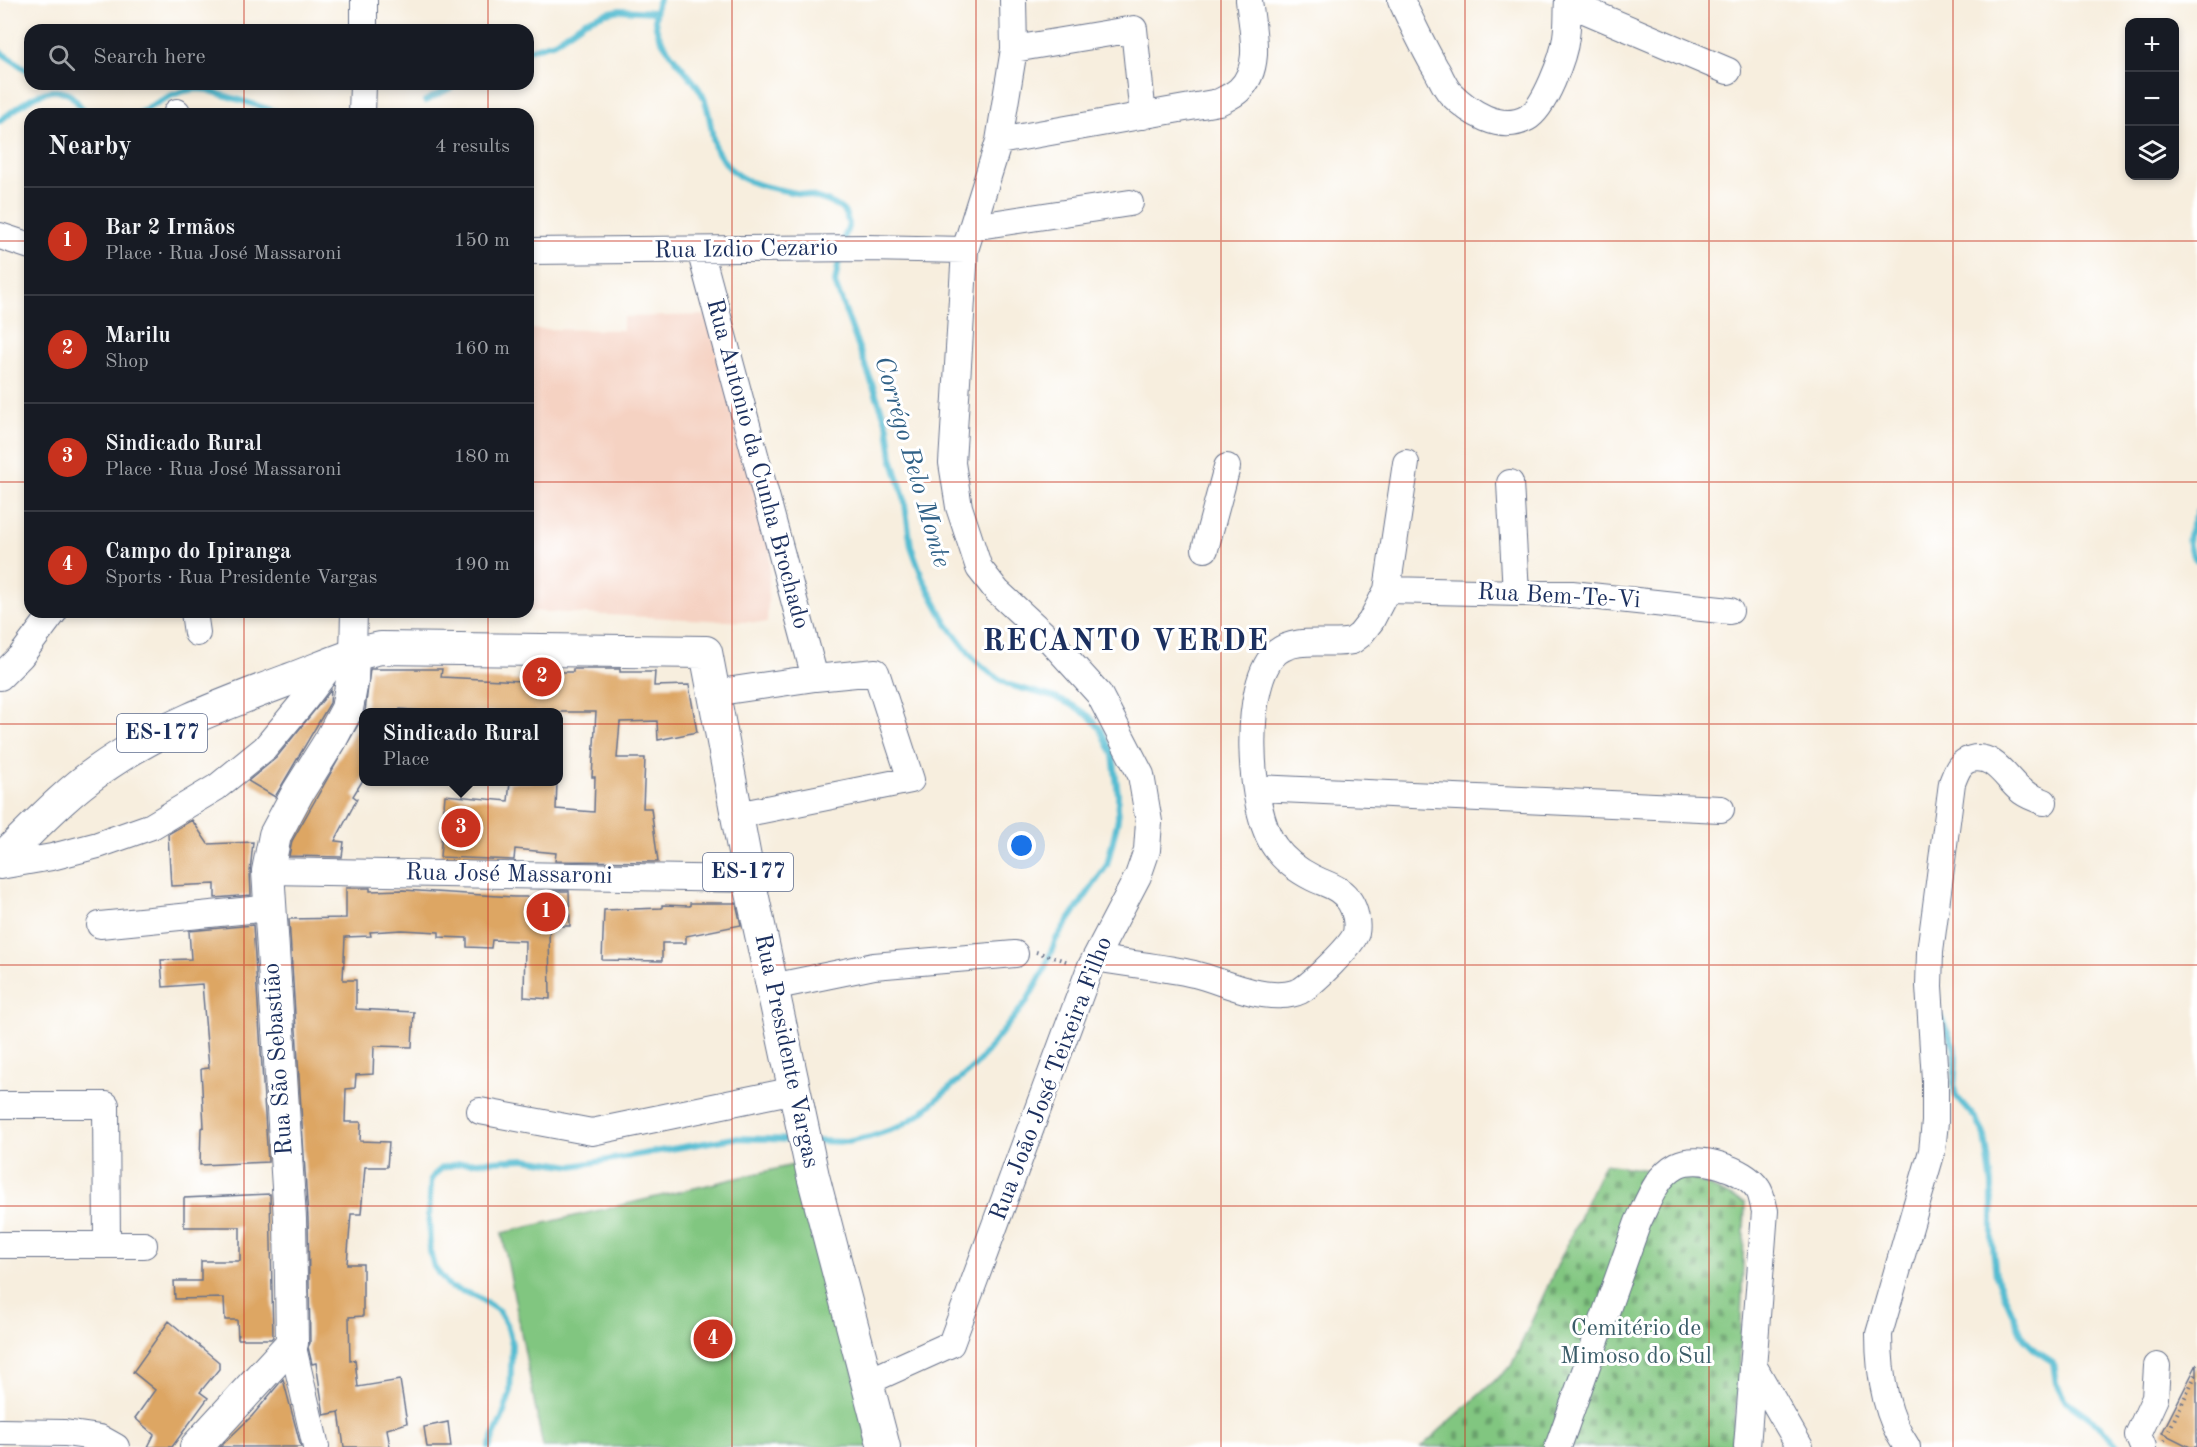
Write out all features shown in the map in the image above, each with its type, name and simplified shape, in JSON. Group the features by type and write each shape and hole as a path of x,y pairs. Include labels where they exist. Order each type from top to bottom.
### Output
{"main road":[{"name":"Rua Presidente Vargas","path":"342,658 381,648 706,652 771,987 813,1176 884,1447"},
{"name":"ES-177","path":"0,860 97,771 143,742 207,710 342,658"},
{"name":"Rua São Sebastião","path":"292,1343 290,1219 268,871 275,835 347,709 352,681 342,658"},
{"path":"196,1447 292,1343"}],"street":[{"path":"364,0 364,24"},
{"name":"Rua João José Teixeira Filho","path":"867,1382 951,1344 1090,968 1138,876 1147,850 1149,822 1140,775 1099,693 1050,640 998,591 979,568 959,507 952,463 968,239 999,141 1014,50 1013,0"},
{"path":"999,141 1219,102 1239,91 1252,73 1255,51 1249,0"},
{"path":"1401,0 1422,44 1449,91 1470,110 1492,121 1508,123 1528,117 1542,101 1558,69 1566,38 1568,1 1728,71"},
{"path":"1014,50 1134,29 1143,116"},
{"path":"362,108 363,90"},
{"name":"Rua Izdio Cezario","path":"534,251 868,248 968,239 1130,202"},
{"path":"0,236 24,244"},
{"name":"Rua Antonio da Cunha Brochado","path":"700,250 815,678"},
{"path":"1096,958 1194,975 1256,992 1282,995 1299,991 1334,961 1356,934 1356,918 1350,902 1339,889 1312,877 1290,863 1274,846 1262,820 1253,772 1253,725 1257,688 1276,653 1289,645 1352,641 1371,621 1387,590 1406,463"},
{"path":"1206,549 1227,466"},
{"path":"1510,483 1516,593"},
{"name":"Rua Bem-Te-Vi","path":"1387,590 1572,594 1730,610"},
{"path":"0,677 21,656 50,618"},
{"path":"0,866 52,857 152,826 217,787 265,748 342,658 352,618"},
{"path":"713,693 815,678 876,672 911,780 737,815"},
{"path":"1907,1447 1888,1405 1879,1365 1879,1334 1932,1151 1935,1122 1929,986 1930,952 1952,783 1956,770 1965,761 1982,758 1991,761 2028,796 2044,802"},
{"path":"1256,788 1721,809"},
{"name":"Rua José Massaroni","path":"268,871 749,879"},
{"path":"100,925 270,908"},
{"path":"771,987 874,966 1032,953"},
{"path":"480,1111 592,1132 795,1090"},
{"path":"0,1105 106,1105 107,1244"},
{"path":"1558,1447 1638,1222 1653,1189 1664,1175 1678,1164 1693,1162 1717,1164 1742,1174 1758,1189 1764,1211 1747,1447"},
{"path":"0,1245 144,1245"},
{"path":"292,1343 316,1447"},
{"path":"1753,1365 1800,1447"},
{"path":"2143,1447 2138,1435 2155,1398 2157,1366"},
{"path":"0,1432 66,1433 100,1438 116,1447"}],"path":[{"path":"1032,953 1068,961"},
{"path":"2161,1447 2197,1371"}],"shaded area":[{"path":"714,315 772,519 767,623 534,611 534,329 623,330 623,317"}],"green space":[{"path":"810,1161 869,1447 543,1447 502,1233"},
{"name":"Cemitério de Mimoso do Sul","path":"1604,1164 1685,1175 1745,1203 1739,1384 1731,1447 1421,1447 1511,1366"}],"building":[{"path":"370,669 442,669 441,677 522,681 522,672 620,669 620,672 655,672 654,686 689,685 697,732 658,740 657,721 620,722 617,758 645,758 643,808 651,808 658,862 555,861 556,853 515,849 514,860 440,857 445,795 508,801 510,786 557,786 556,809 594,812 595,777 592,777 596,712 563,712 563,708 365,708"},
{"path":"331,690 330,703 275,797 248,781 276,758"},
{"path":"359,723 359,786 353,796 357,799 335,841 344,842 342,857 289,856 292,841"},
{"path":"192,820 208,844 253,842 250,872 251,895 215,898 215,884 171,886 168,834"},
{"path":"346,888 514,897 552,897 553,891 569,891 570,926 549,926 550,999 524,997 525,941 492,940 491,948 467,947 467,938 439,937 439,932 402,930 370,932 371,936 345,937 343,980 356,980 356,1009 414,1012 412,1047 374,1046 373,1074 356,1075 355,1088 346,1089 345,1122 361,1122 360,1141 389,1142 387,1167 365,1167 361,1214 351,1214 347,1264 363,1264 363,1316 349,1317 350,1361 355,1360 358,1387 400,1380 407,1423 387,1429 390,1447 344,1447 339,1412 324,1415 316,1363 312,1364 308,1347 310,1343 308,1218 289,919 346,918"},
{"path":"690,903 736,903 741,925 686,936 686,943 662,943 662,961 602,960 604,910 662,908 662,905 690,906"},
{"path":"253,925 268,1162 200,1165 201,1128 204,1127 201,1069 209,1068 202,984 163,987 161,960 191,959 189,931"},
{"path":"270,1194 273,1337 271,1339 238,1339 237,1320 225,1320 224,1298 175,1299 174,1281 201,1281 201,1261 240,1261 240,1227 184,1227 184,1198"},
{"path":"169,1321 219,1362 219,1369 200,1392 208,1398 172,1447 148,1447 154,1435 135,1418 155,1390 133,1372"},
{"path":"2197,1364 2197,1447 2190,1447 2162,1433"},
{"path":"283,1379 301,1447 220,1447 252,1416"},
{"path":"448,1422 451,1447 427,1447 424,1427"}],"waterway":[{"name":"Corrégo Belo Monte","path":"659,0 655,13 660,38 702,94 709,113 715,148 726,164 750,182 818,198 840,208 845,213 849,224 843,241"},
{"path":"534,48 555,42 585,21 606,13 620,10 654,12"},
{"path":"0,52 24,68"},
{"path":"148,108 188,90"},
{"path":"207,90 265,108"},
{"path":"425,101 446,90"},
{"path":"0,121 31,98 49,91 67,93 81,108"},
{"name":"Corrégo Belo Monte","path":"816,1141 847,1142 899,1127 920,1114 975,1066 1027,1001 1044,970 1056,939 1107,865 1118,819 1118,794 1113,755 1100,728 1089,716 1072,705 1053,697 1009,685 990,673 973,658 947,624 923,579 911,546 904,497 892,458 888,427 835,283 840,254"},
{"path":"2197,512 2189,537 2192,555 2197,560"},
{"path":"1941,1018 1954,1046 1956,1096 1976,1119 1985,1136 1992,1185 1992,1239 1996,1276 2024,1339 2036,1351 2053,1362 2056,1383 2065,1400 2101,1426 2118,1447"},
{"name":"Corrégo Belo Monte","path":"489,1447 510,1394 512,1344 508,1328 499,1311 476,1296 450,1287 434,1267 430,1251 429,1217 431,1180 434,1175 442,1168 460,1163 525,1159 573,1166 734,1138 797,1140"}],"place":[{"name":"Marilu","path":"542,677"},
{"name":"Sindicado Rural","path":"461,828"},
{"name":"Bar 2 Irmãos","path":"546,912"},
{"name":"Campo do Ipiranga","path":"713,1339"}],"district":[{"name":"RECANTO VERDE","path":"1126,642"}]}
